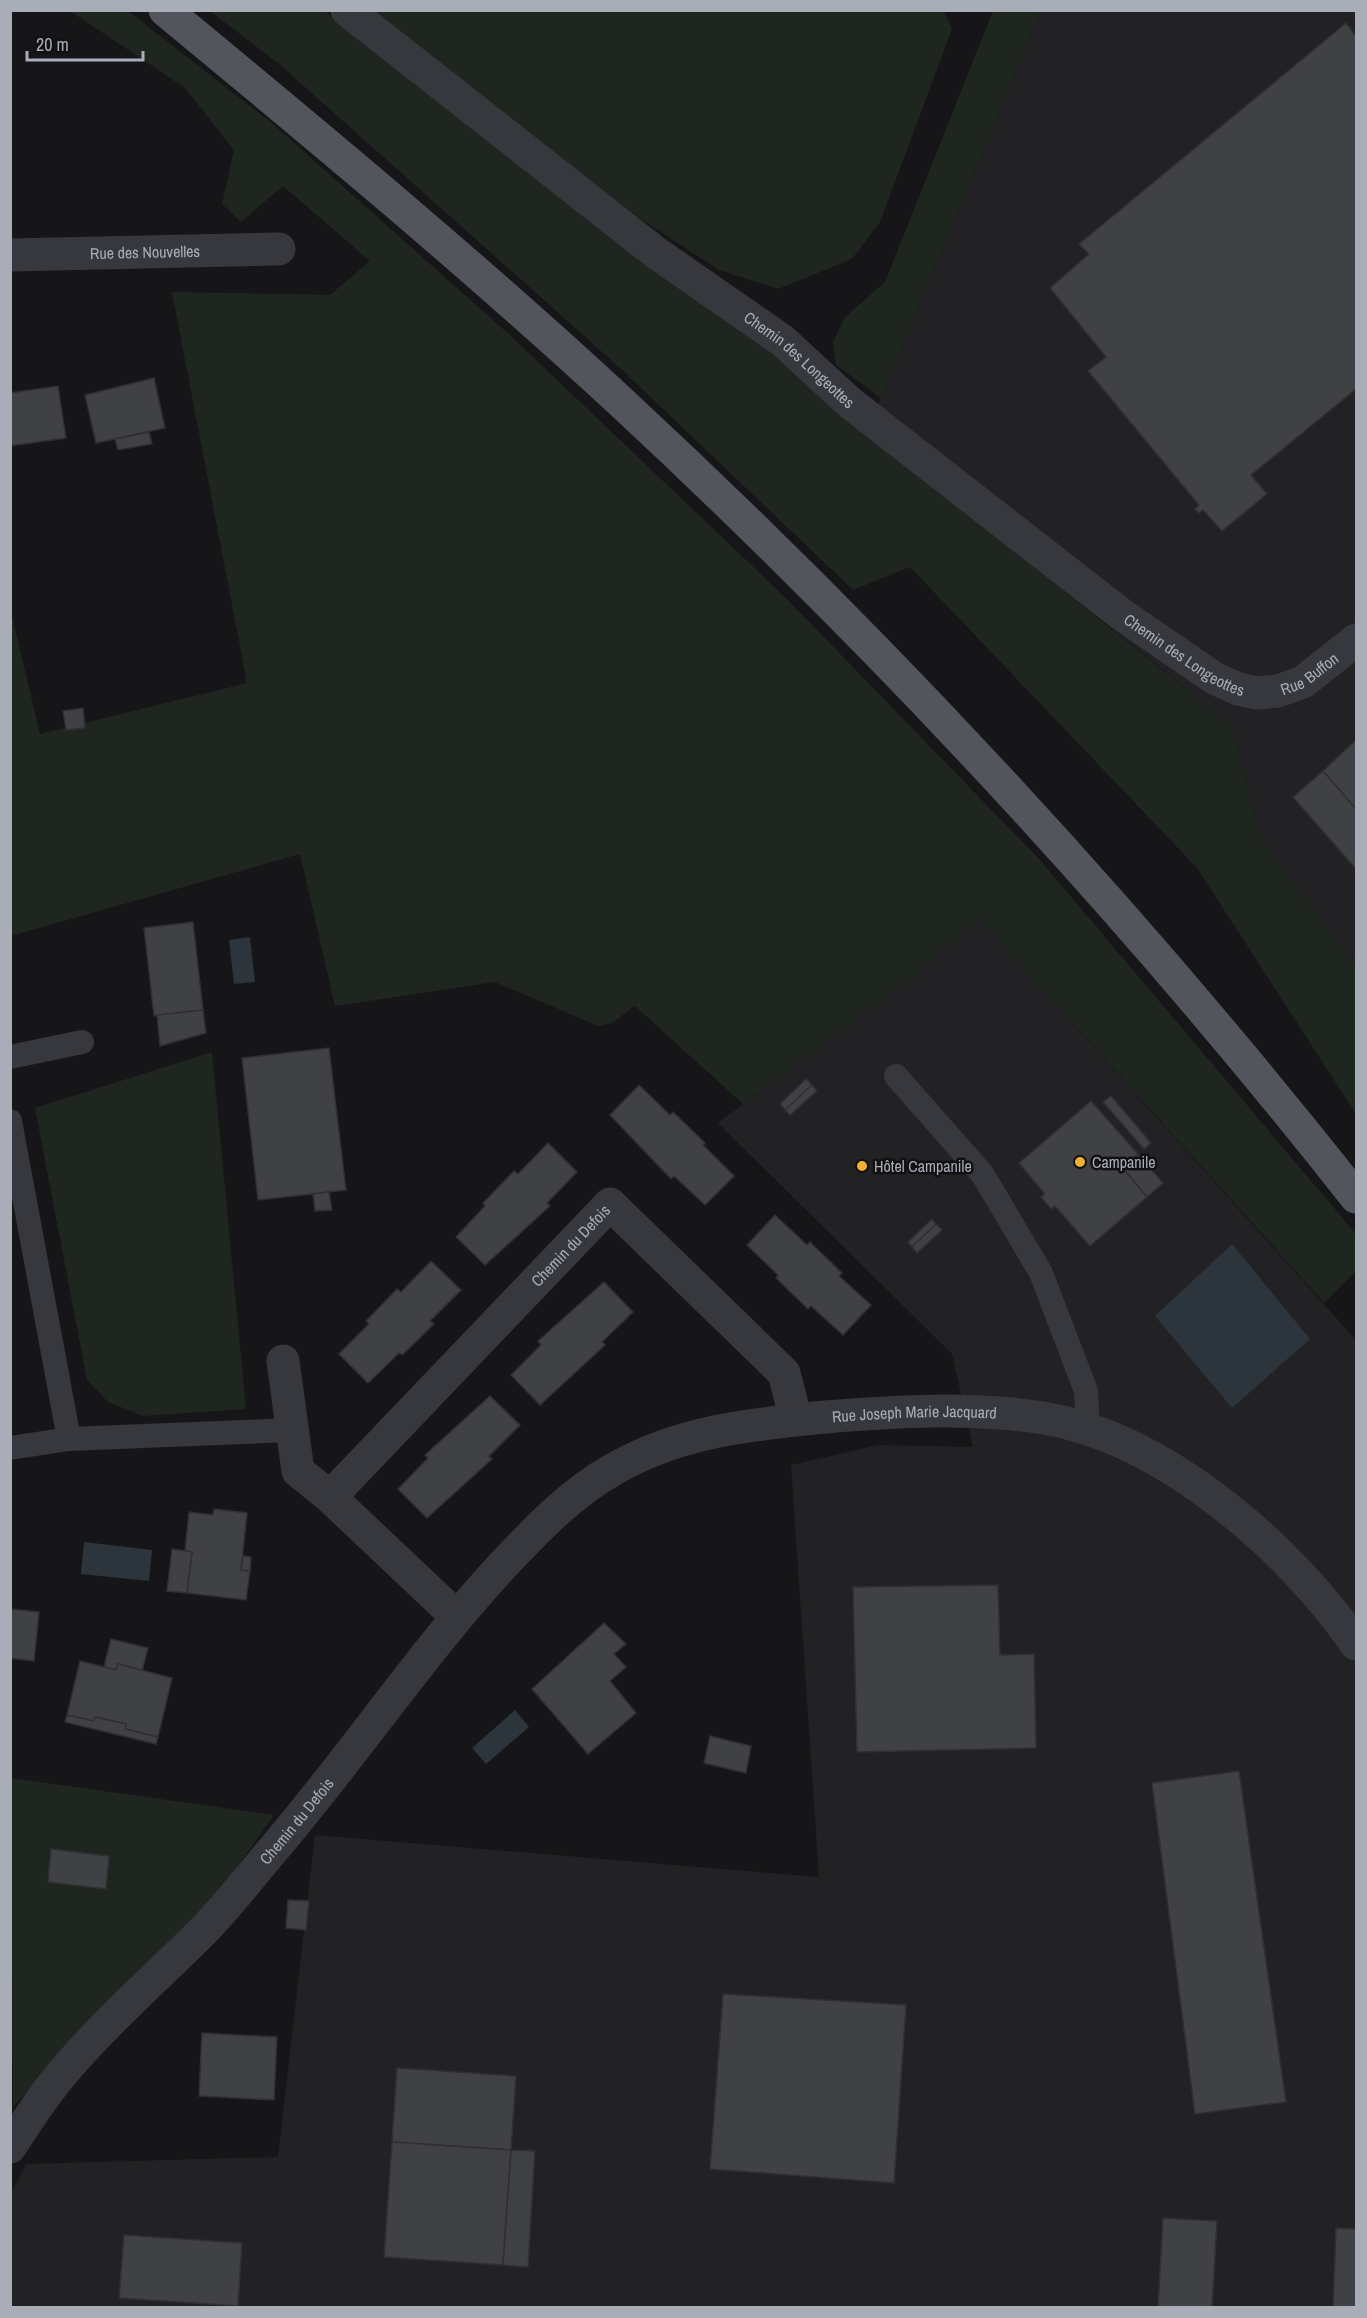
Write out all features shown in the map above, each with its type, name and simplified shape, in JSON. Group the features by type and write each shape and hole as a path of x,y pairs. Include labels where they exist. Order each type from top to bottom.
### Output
{"main road":[{"path":"165,10 377,185 612,394 824,599 1033,818 1117,910 1293,1117 1356,1197"}],"street":[{"name":"Chemin des Longeottes","path":"347,10 646,245 783,341 849,402 1121,614 1214,678 1238,689 1257,693"},
{"name":"Rue des Nouvelles","path":"10,255 279,249"},
{"name":"Rue Buffon","path":"1257,693 1278,691 1303,682 1356,640"},
{"name":"Chemin du Defois","path":"330,1497 610,1204 784,1373 796,1420"},
{"path":"283,1361 298,1471 330,1497 456,1616"},
{"name":"Rue Joseph Marie Jacquard","path":"456,1616 531,1535 571,1500 613,1470 656,1448 698,1434 796,1420 939,1411 1047,1419 1088,1430 1129,1447 1180,1475 1228,1507 1271,1546 1312,1588 1356,1644"},
{"name":"Chemin du Defois","path":"10,2147 70,2064 205,1929 308,1810 456,1616"}],"lane":[{"path":"10,1057 82,1042"},
{"path":"896,1076 983,1175 1041,1273 1086,1391 1088,1430"},
{"path":"10,1121 69,1439"},
{"path":"10,1448 69,1439 292,1430"}],"shaded area":[{"path":"944,10 952,29 880,222 852,259 778,289 719,270 638,217 365,11"},
{"path":"70,11 128,11 273,124 512,337 787,599 1040,860 1356,1234 1356,1271 1324,1303 979,919 917,974 743,1104 635,1006 612,1023 598,1026 495,982 335,1006 300,854 11,936 10,607 40,734 247,683 172,292 330,295 370,261 283,186 241,222 222,204 234,150 185,88"},
{"path":"210,11 325,11 569,202 765,346 924,478 1231,725 1262,842 1356,964 1356,1114 1197,868 910,567 853,590 619,367 279,64"},
{"path":"993,11 1041,11 881,398 836,365 833,342 845,317 885,282"},
{"path":"1041,11 1356,11 1356,964 1262,842 1231,725 865,428 881,398"},
{"path":"979,919 1356,1340 1356,2307 11,2307 10,2195 26,2164 278,2157 315,1835 819,1877 791,1465 878,1445 973,1447 952,1354 718,1123 917,974"},
{"path":"250,937 255,982 234,984 229,940"},
{"path":"212,1052 246,1409 143,1416 108,1402 87,1380 35,1108"},
{"path":"1232,1244 1310,1339 1232,1408 1155,1316"},
{"path":"84,1542 152,1550 149,1581 81,1574"},
{"path":"515,1710 529,1727 486,1764 472,1748"},
{"path":"11,1778 274,1815 211,1904 78,2034 13,2107"}],"building":[{"path":"1346,23 1356,36 1356,389 1251,475 1267,494 1222,531 1203,510 1199,513 1195,509 1199,505 1088,371 1106,357 1050,288 1089,254 1079,244"},
{"path":"154,378 165,428 96,443 85,395"},
{"path":"58,386 66,438 10,446 10,393"},
{"path":"149,432 152,444 118,450 115,439"},
{"path":"83,708 85,728 66,730 63,711"},
{"path":"1356,740 1356,809 1323,771"},
{"path":"1323,771 1356,809 1356,869 1293,797"},
{"path":"193,922 203,1010 154,1016 144,928"},
{"path":"203,1010 206,1033 160,1046 157,1015"},
{"path":"329,1048 346,1190 258,1200 242,1058"},
{"path":"806,1079 812,1085 785,1110 780,1104"},
{"path":"639,1085 670,1115 673,1112 734,1176 705,1205 674,1176 671,1179 610,1115"},
{"path":"812,1085 817,1091 790,1115 785,1110"},
{"path":"1111,1096 1151,1143 1144,1149 1103,1102"},
{"path":"1091,1101 1138,1154 1123,1168 1147,1197 1090,1246 1055,1206 1051,1209 1041,1197 1045,1194 1019,1163"},
{"path":"548,1143 577,1172 547,1203 550,1206 485,1265 456,1237 485,1206 483,1203 514,1171 518,1174"},
{"path":"1138,1154 1163,1183 1147,1197 1123,1168"},
{"path":"329,1192 332,1210 315,1211 313,1194"},
{"path":"775,1215 807,1245 810,1242 842,1273 839,1276 871,1305 843,1335 811,1306 808,1309 747,1245"},
{"path":"932,1219 936,1224 912,1247 908,1242"},
{"path":"936,1224 942,1230 917,1253 912,1247"},
{"path":"431,1261 461,1290 430,1321 434,1324 368,1383 339,1354 369,1324 366,1321 397,1289 401,1292"},
{"path":"604,1282 633,1312 602,1342 605,1345 540,1405 511,1375 541,1345 538,1341"},
{"path":"490,1396 520,1425 489,1456 492,1459 427,1518 398,1489 428,1458 425,1455"},
{"path":"214,1509 247,1513 241,1570 250,1571 246,1600 187,1593 192,1552 185,1551 189,1512 213,1515"},
{"path":"172,1549 192,1552 187,1593 167,1591"},
{"path":"243,1556 251,1557 250,1571 241,1570"},
{"path":"998,1585 1000,1655 1034,1654 1036,1748 857,1752 853,1587"},
{"path":"10,1609 39,1612 34,1661 10,1658"},
{"path":"604,1623 626,1644 614,1654 626,1667 610,1681 636,1713 588,1754 532,1689"},
{"path":"111,1639 148,1648 142,1671 118,1664 116,1670 104,1667"},
{"path":"80,1661 116,1670 118,1664 172,1678 158,1737 125,1729 126,1724 95,1717 94,1721 67,1715"},
{"path":"67,1715 94,1721 95,1717 126,1724 125,1729 158,1737 156,1744 65,1722"},
{"path":"710,1736 751,1746 746,1773 704,1763"},
{"path":"1239,1771 1286,2102 1195,2114 1152,1783"},
{"path":"51,1849 109,1856 106,1889 48,1882"},
{"path":"288,1900 309,1901 306,1930 286,1928"},
{"path":"723,1994 906,2005 894,2183 710,2169"},
{"path":"202,2033 277,2037 274,2100 199,2096"},
{"path":"397,2068 516,2076 511,2150 392,2142"},
{"path":"392,2142 511,2150 503,2265 384,2257"},
{"path":"511,2150 535,2151 528,2267 503,2265"},
{"path":"1163,2218 1217,2221 1212,2308 1158,2308"},
{"path":"1336,2228 1356,2229 1356,2308 1333,2308"},
{"path":"124,2235 242,2243 238,2306 119,2298"}],"place":[{"name":"Campanile","path":"1080,1162"},
{"name":"Hôtel Campanile","path":"862,1166"}]}
